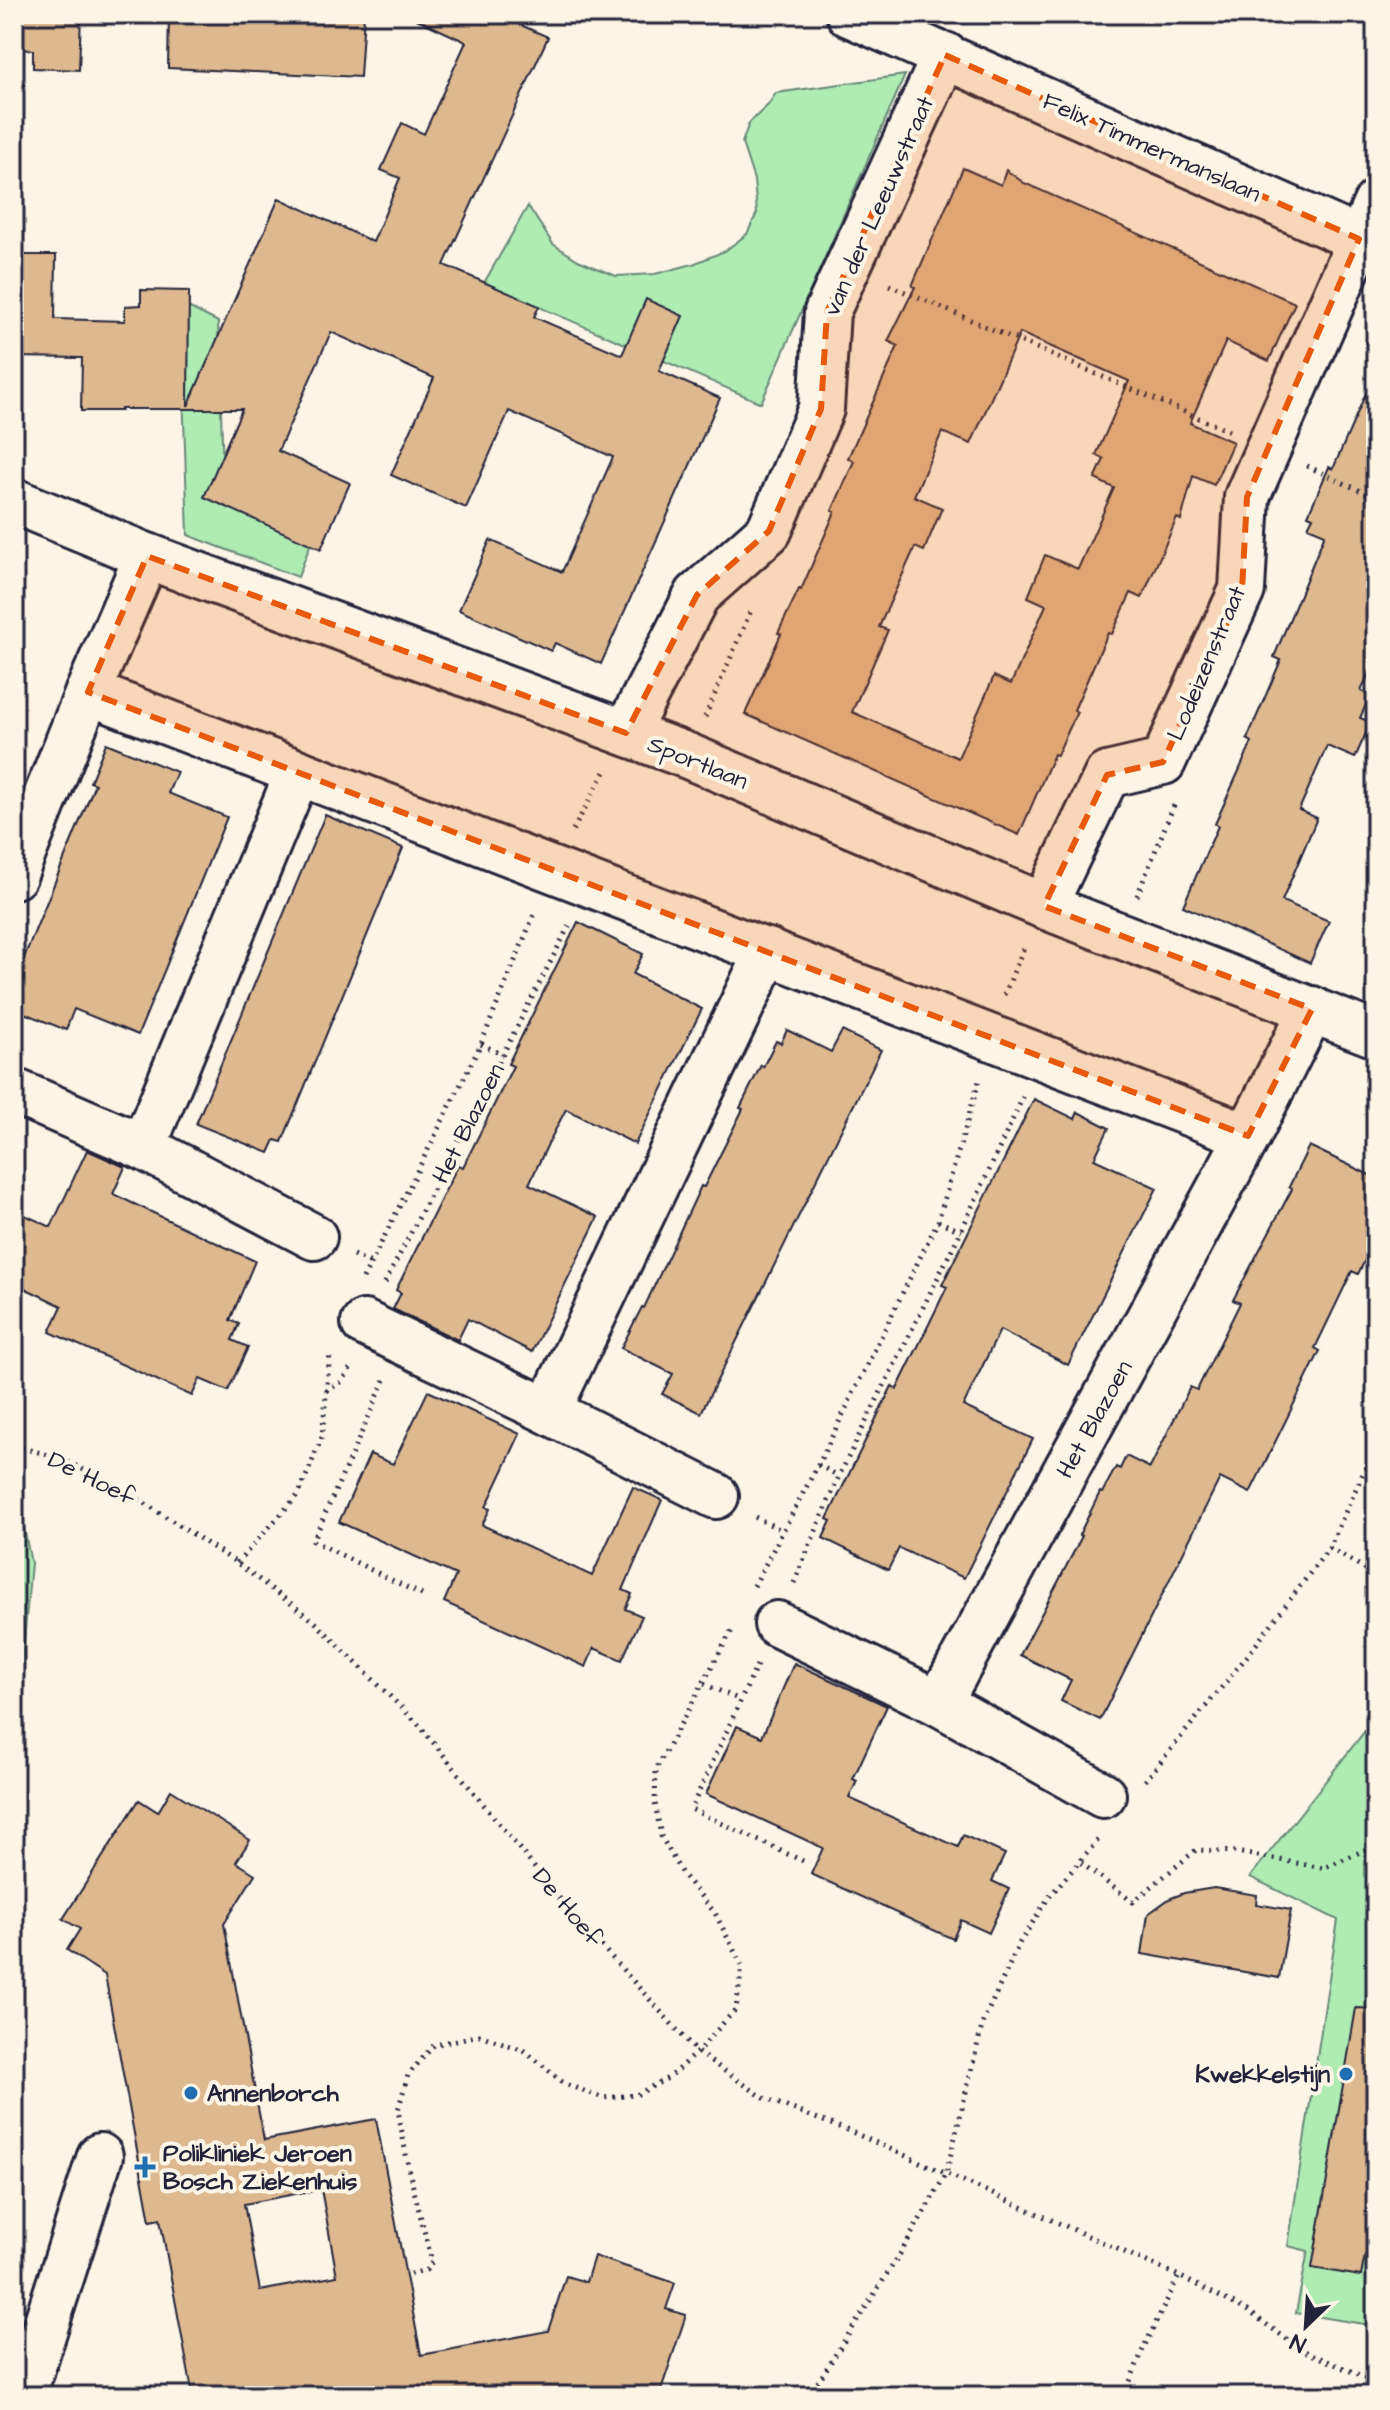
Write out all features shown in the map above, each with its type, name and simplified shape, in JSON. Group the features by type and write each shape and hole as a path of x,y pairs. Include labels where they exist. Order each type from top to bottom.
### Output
{"street":[{"name":"Felix Timmermanslaan","path":"849,14 938,39 1370,230"},
{"name":"van der Leeuwstraat","path":"626,733 697,595 769,531 821,409 827,312 938,39"},
{"name":"Lodeizenstraat","path":"1044,906 1107,775 1163,762 1242,590 1247,497 1370,230"},
{"name":"Sportlaan","path":"14,501 147,556 688,756 1044,906 1376,1035"},
{"path":"14,876 147,556"},
{"path":"88,692 1248,1136"},
{"path":"143,1147 298,772"},
{"path":"548,1411 768,951"},
{"name":"Het Blazoen","path":"939,1703 1248,1136 1312,1009"},
{"path":"14,1091 143,1147 314,1237"},
{"path":"353,1317 716,1496"},
{"path":"756,1623 939,1703 1103,1795"},
{"path":"35,2381 100,2156"}],"path":[{"path":"847,267 1269,448 1376,498"},
{"path":"688,756 754,602"},
{"path":"237,1563 299,1494 322,1437 330,1354 353,1317 481,1044 571,877 626,733"},
{"path":"1121,935 1187,773 1163,762"},
{"name":"Het Blazoen","path":"353,1317 503,1055 571,877"},
{"path":"758,1578 818,1465 938,1221 1008,983"},
{"path":"481,1044 503,1055"},
{"path":"410,2274 426,2270 432,2262 409,2171 398,2110 408,2075 434,2045 479,2035 524,2050 565,2084 603,2098 636,2095 668,2078 697,2052 736,2009 742,1966 715,1913 682,1874 661,1836 655,1803 656,1769 704,1684 756,1623 839,1476 961,1231 1041,1056"},
{"path":"938,1221 961,1231"},
{"path":"402,1343 313,1541 426,1597"},
{"name":"De Hoef","path":"14,1446 57,1457 120,1487 237,1563 314,1621 420,1726 568,1909 697,2052 764,2098 854,2133 1179,2276 1248,2311 1302,2350 1376,2382"},
{"path":"818,1465 839,1476"},
{"path":"1329,1548 1376,1575"},
{"path":"756,1623 740,1700 691,1809 805,1862"},
{"path":"704,1684 740,1700"},
{"path":"1081,1863 1133,1902 1196,1850 1236,1852 1323,1868 1372,1847 1376,1839"},
{"path":"809,2396 900,2254 946,2174"},
{"path":"1124,2396 1179,2276"}],"highlighted area":[{"path":"945,55 1359,239 1247,497 1242,590 1163,762 1107,775 1044,906 1312,1009 1248,1136 88,692 147,556 626,733 697,595 769,531 821,409 827,312"}],"green space":[{"path":"905,75 761,403 484,283 528,206 553,244 578,260 616,276 655,274 725,251 747,234 757,213 754,180 742,143 749,123 776,93"},
{"path":"180,303 218,322 224,500 312,540 298,577 188,535"},
{"path":"14,1477 31,1563 14,1752"},
{"name":"Kwekkelstijn","path":"1376,1717 1376,2326 1296,2313 1308,2251 1288,2246 1338,1920 1250,1877"}],"building":[{"path":"14,14 81,14 79,70 33,68 33,50 14,49"},
{"path":"169,14 364,14 360,77 168,68"},
{"path":"406,14 496,14 548,37 444,265 539,306 534,317 622,355 646,299 683,316 659,371 720,398 601,664 555,643 551,651 459,610 490,540 562,572 613,457 509,411 466,508 391,475 434,378 331,332 278,451 350,483 321,549 204,497 242,409 81,411 82,358 14,357 14,255 56,255 55,319 125,321 125,306 141,305 141,290 189,291 188,406 279,198 373,242 400,178 381,170 402,123 424,134 466,42"},
{"path":"963,168 1001,185 1006,170 1024,183 1295,303 1269,361 1226,341 1190,423 1233,442 1214,485 1193,476 1181,520 1177,518 1142,598 1131,593 1112,634 1108,633 1074,710 1077,712 1057,755 1054,754 1019,835 745,714 781,634 778,633 801,590 835,512 832,511 854,461 848,458 898,346 888,341 915,287 912,286","holes":["1020,333 1129,381 1096,455 1104,459 1095,479 1114,488 1078,569 1045,555 1028,597 1046,605 1011,684 994,676 958,758 852,712 888,630 879,627 915,547 924,551 942,508 914,496 942,432 971,444"]},
{"path":"1376,370 1376,658 1361,691 1370,696 1360,718 1371,722 1355,758 1327,746 1299,810 1317,818 1282,901 1329,921 1310,963 1183,906 1252,742 1247,739 1281,660 1274,657 1325,534 1308,527 1313,517 1308,515 1329,467 1333,469"},
{"path":"106,743 177,772 168,793 227,817 138,1035 74,1009 66,1030 14,1009 14,982 95,784 90,782"},
{"path":"325,815 403,848 282,1142 275,1140 269,1153 196,1124"},
{"path":"578,922 643,954 633,974 702,1009 635,1144 566,1109 547,1146 529,1184 598,1217 532,1352 468,1319 458,1340 393,1309 401,1293 396,1290 458,1165 463,1167 495,1103 513,1066 508,1064"},
{"path":"787,1030 831,1052 842,1031 881,1050 701,1413 662,1394 673,1374 621,1348 743,1109 740,1108 761,1065 763,1067 776,1041 781,1043"},
{"path":"1034,1099 1075,1119 1078,1112 1109,1128 1094,1159 1157,1188 1068,1365 1000,1330 963,1406 1033,1439 964,1578 899,1548 888,1570 823,1538 831,1521 827,1519 892,1386 897,1389 947,1287 942,1285"},
{"path":"1309,1146 1376,1178 1376,1239 1358,1274 1352,1271 1315,1348 1320,1351 1250,1493 1220,1478 1100,1720 1061,1701 1071,1680 1020,1655 1082,1536 1079,1535 1100,1492 1116,1467 1120,1469 1126,1456 1150,1468 1190,1387 1197,1390 1240,1303 1233,1300 1292,1189 1289,1187"},
{"path":"87,1150 125,1167 113,1194 255,1261 230,1320 239,1324 232,1340 248,1347 228,1391 200,1379 192,1396 50,1332 62,1306 14,1283 14,1210 51,1227"},
{"path":"428,1391 520,1434 486,1507 490,1509 482,1525 592,1576 633,1487 662,1500 623,1590 632,1594 625,1609 642,1616 622,1660 594,1648 586,1667 444,1602 456,1575 339,1522 370,1454 393,1464"},
{"path":"794,1663 887,1706 853,1779 857,1781 849,1798 958,1847 963,1835 1005,1854 992,1881 1009,1889 989,1933 961,1920 953,1939 811,1874 823,1848 706,1794 737,1726 762,1737"},
{"name":"Annenborch","path":"171,1790 250,1840 236,1862 255,1874 224,1924 264,2140 376,2119 421,2355 548,2331 566,2276 586,2282 594,2256 675,2283 666,2309 686,2315 659,2396 193,2396 160,2219 150,2221 105,1975 67,1950 80,1929 63,1919 139,1800 158,1812","holes":["321,2189 337,2276 260,2291 244,2204"]},
{"path":"1214,1888 1257,1895 1256,1904 1291,1910 1279,1978 1142,1954 1148,1914 1184,1893"},
{"path":"1356,2008 1376,2009 1376,2258 1365,2255 1361,2276 1312,2268"}],"place":[{"name":"Kwekkelstijn","path":"1346,2074"},
{"name":"Annenborch","path":"191,2093"},
{"name":"Polikliniek Jeroen Bosch Ziekenhuis","path":"145,2167"}]}
